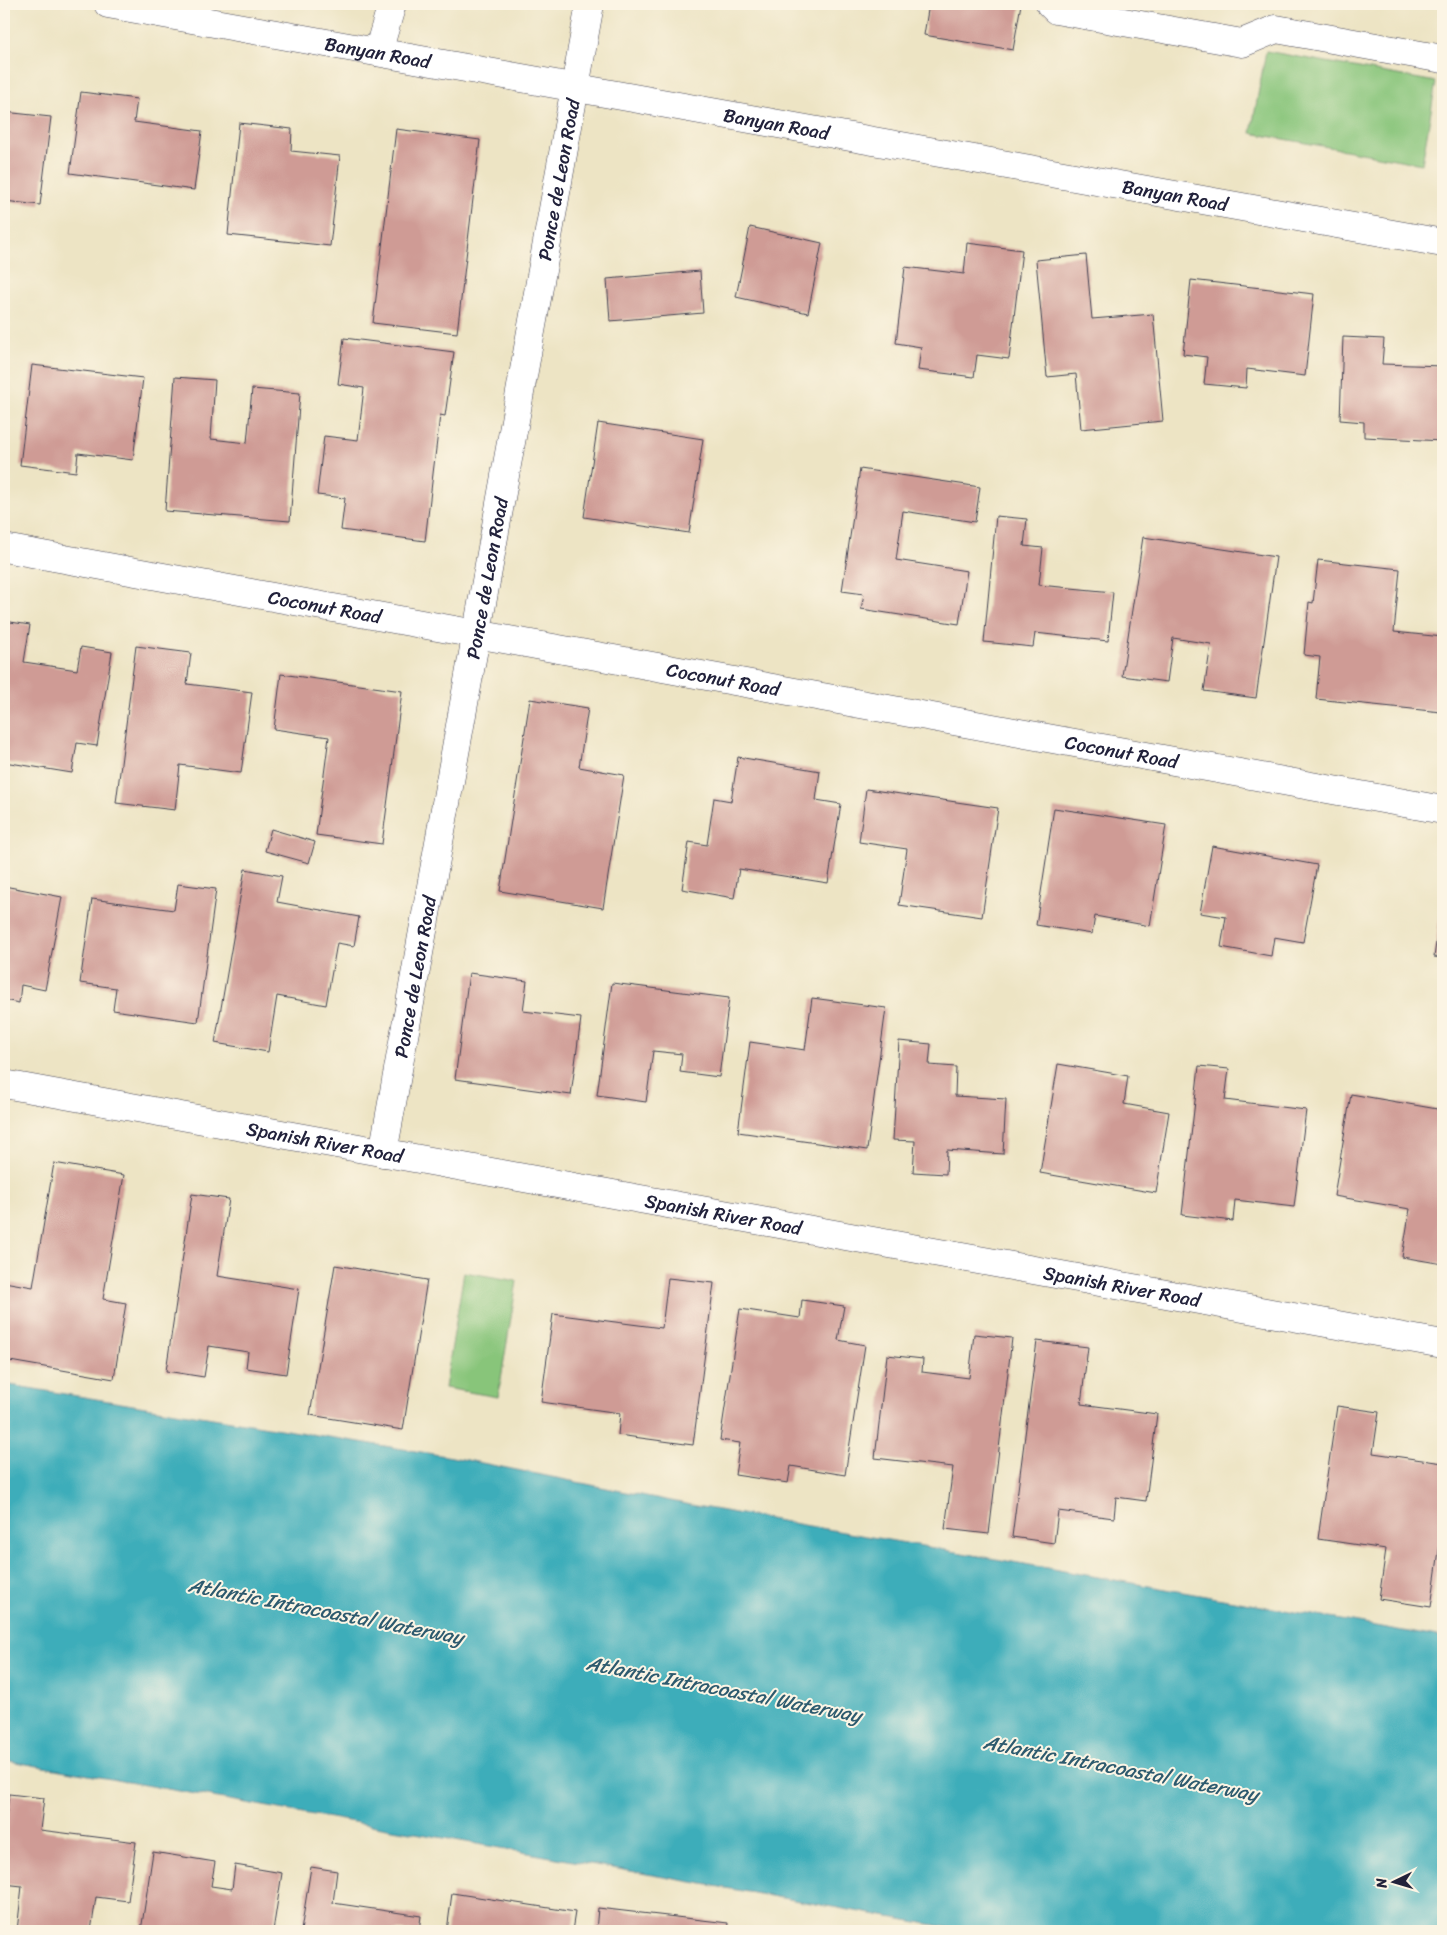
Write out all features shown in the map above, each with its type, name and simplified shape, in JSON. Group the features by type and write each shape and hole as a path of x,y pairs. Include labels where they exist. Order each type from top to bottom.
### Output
{"street":[{"name":"Banyan Road","path":"108,4 1443,243"},
{"path":"378,52 392,4"},
{"name":"Ponce de Leon Road","path":"383,1153 590,4"},
{"path":"1050,4 1056,10 1242,43 1276,29 1443,59"},
{"name":"Coconut Road","path":"4,548 1443,810"},
{"name":"Spanish River Road","path":"4,1084 1443,1344"}],"green space":[{"path":"1266,51 1436,82 1422,164 1251,133"},
{"path":"464,1272 517,1281 498,1397 445,1388"}],"water":[{"name":"Atlantic Intracoastal Waterway","path":"4,1384 452,1457 696,1506 1443,1638 1443,1931 968,1931 4,1760"}],"building":[{"path":"929,4 1021,4 1013,50 924,35"},
{"path":"81,92 137,99 134,122 202,131 194,190 70,173"},
{"path":"4,112 51,117 40,205 4,201"},
{"path":"239,123 292,129 291,151 340,156 330,246 228,235"},
{"path":"396,129 480,140 457,333 373,323"},
{"path":"750,227 822,243 808,313 736,297"},
{"path":"967,243 1022,250 1009,359 977,355 974,377 918,370 921,347 896,343 905,267 964,274"},
{"path":"1086,255 1092,319 1153,314 1163,421 1081,429 1076,374 1047,377 1036,260"},
{"path":"700,271 703,313 610,321 607,279"},
{"path":"1191,280 1314,294 1305,376 1247,369 1246,388 1204,384 1207,357 1183,354"},
{"path":"1343,337 1384,339 1382,364 1443,366 1443,441 1364,437 1364,422 1340,420"},
{"path":"344,338 454,352 445,416 440,415 425,541 341,530 345,498 317,495 324,436 358,440 364,388 338,384"},
{"path":"32,365 143,378 133,460 78,453 76,472 20,465"},
{"path":"175,377 215,380 211,439 247,443 252,389 300,393 290,521 165,511"},
{"path":"598,423 703,439 689,533 584,517"},
{"path":"860,469 980,487 975,522 903,511 896,560 967,571 959,624 861,609 864,594 842,591"},
{"path":"996,516 1027,519 1024,546 1043,548 1039,585 1113,592 1108,641 1035,633 1033,647 984,642"},
{"path":"1143,537 1276,557 1256,698 1204,691 1211,644 1173,638 1167,682 1122,676"},
{"path":"1318,560 1400,569 1394,632 1443,637 1441,712 1316,699 1320,657 1304,655 1309,602 1313,603"},
{"path":"4,621 30,625 24,662 77,670 81,647 112,652 97,746 77,743 72,773 4,762"},
{"path":"136,646 191,653 187,684 252,692 241,773 180,765 175,810 116,803"},
{"path":"281,674 402,691 382,844 316,835 329,737 274,729"},
{"path":"530,699 588,708 579,767 624,775 603,908 500,891"},
{"path":"738,757 820,771 816,800 841,804 828,883 739,869 734,898 682,889 689,842 707,845 714,798 731,801"},
{"path":"866,789 998,808 982,917 899,905 907,849 859,842"},
{"path":"1054,808 1166,825 1150,926 1095,916 1092,934 1036,925"},
{"path":"271,829 315,842 309,863 265,851"},
{"path":"1212,846 1317,865 1303,942 1274,937 1271,956 1221,947 1226,917 1200,913"},
{"path":"245,869 282,876 277,902 359,917 354,946 337,943 326,1005 277,996 268,1052 215,1043"},
{"path":"178,884 216,889 198,1022 113,1010 116,988 80,983 92,899 174,910"},
{"path":"4,886 62,897 45,990 21,985 19,1003 4,1000"},
{"path":"1443,900 1443,958 1434,957"},
{"path":"469,973 527,981 523,1011 581,1018 571,1095 455,1079"},
{"path":"612,983 729,998 719,1077 680,1072 682,1054 653,1051 646,1102 597,1095"},
{"path":"812,998 886,1008 867,1150 738,1132 750,1042 805,1050"},
{"path":"899,1041 931,1044 929,1065 956,1067 955,1096 1006,1099 1003,1154 947,1150 946,1174 913,1172 915,1141 893,1140"},
{"path":"1058,1064 1128,1076 1124,1104 1169,1112 1156,1193 1040,1173"},
{"path":"1199,1066 1229,1069 1225,1100 1306,1110 1294,1207 1235,1200 1233,1221 1182,1215"},
{"path":"1351,1094 1443,1110 1443,1264 1402,1257 1410,1209 1334,1196"},
{"path":"54,1163 124,1175 103,1299 126,1303 114,1379 4,1360 4,1282 33,1287"},
{"path":"192,1194 229,1199 217,1276 299,1289 286,1374 246,1368 248,1352 209,1346 204,1377 166,1371"},
{"path":"335,1265 427,1280 403,1430 310,1415"},
{"path":"668,1278 714,1283 693,1445 618,1435 620,1413 541,1402 553,1314 662,1328"},
{"path":"802,1300 844,1306 838,1340 865,1345 845,1475 791,1466 788,1483 735,1475 740,1443 720,1440 740,1309 800,1318"},
{"path":"974,1334 1012,1338 989,1534 945,1529 953,1467 875,1458 887,1355 923,1359 922,1372 969,1378"},
{"path":"1037,1341 1088,1347 1081,1404 1157,1414 1146,1501 1116,1497 1114,1518 1058,1511 1054,1543 1012,1537"},
{"path":"1337,1406 1379,1412 1373,1453 1443,1463 1443,1522 1431,1607 1379,1599 1386,1549 1318,1539"},
{"path":"9,1794 44,1798 40,1830 136,1842 128,1901 96,1897 91,1931 17,1931 22,1886 4,1884 4,1833"},
{"path":"153,1852 215,1862 211,1886 232,1889 235,1865 282,1873 273,1931 141,1931"},
{"path":"311,1867 337,1871 333,1903 421,1916 419,1931 301,1931"},
{"path":"452,1893 575,1912 572,1931 447,1931"},
{"path":"598,1908 728,1923 727,1931 596,1931"}]}
